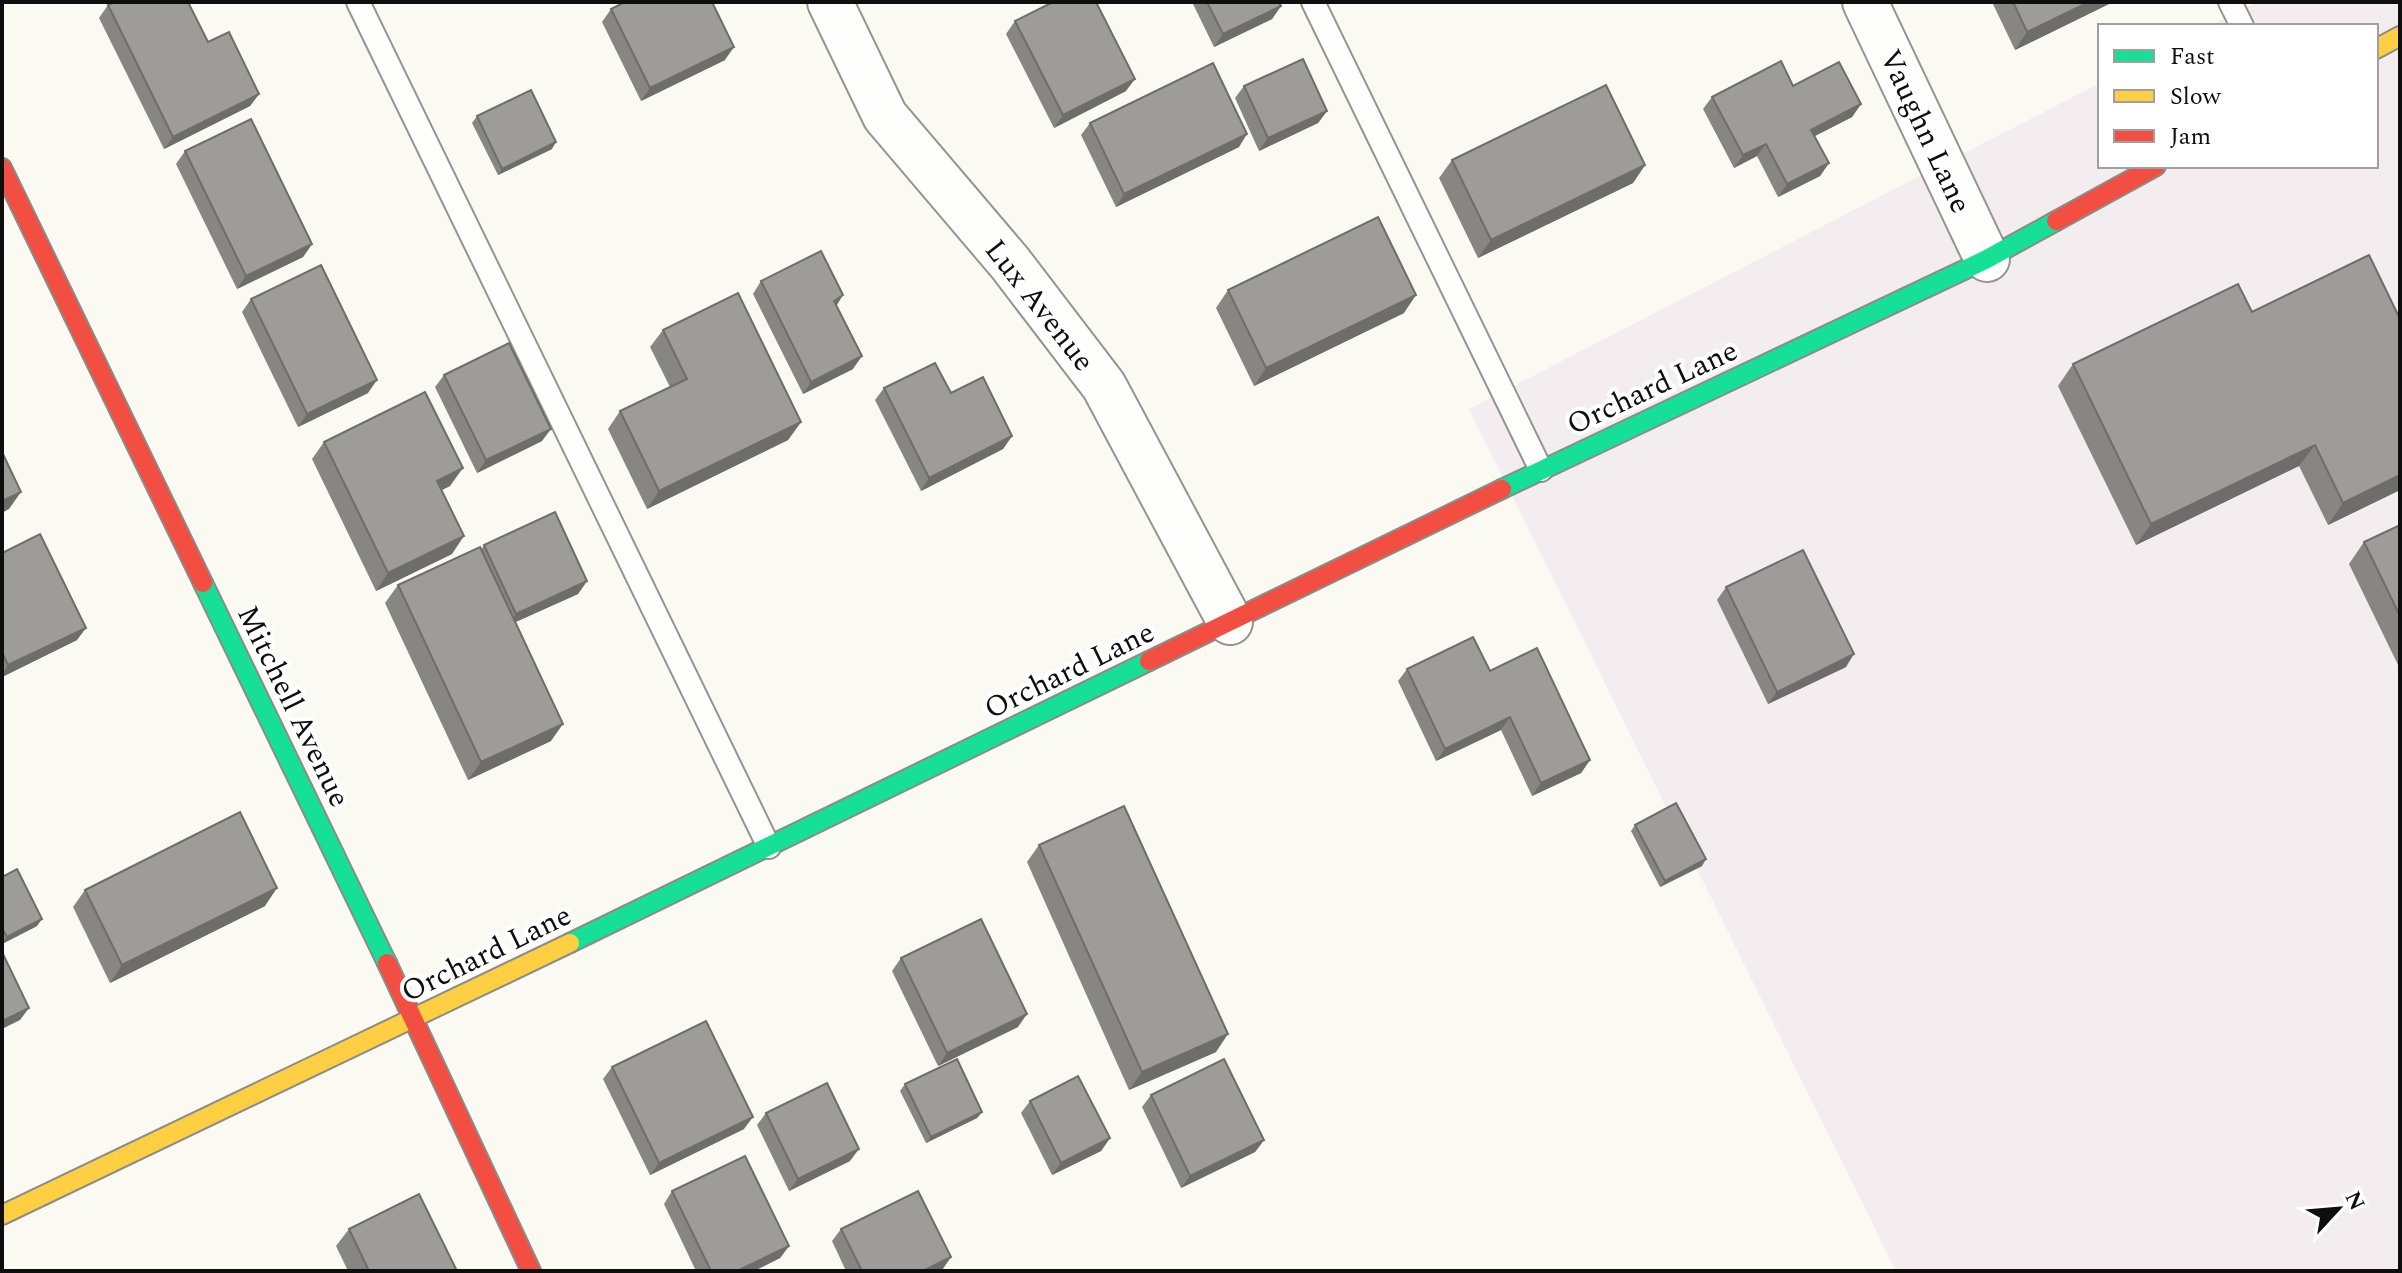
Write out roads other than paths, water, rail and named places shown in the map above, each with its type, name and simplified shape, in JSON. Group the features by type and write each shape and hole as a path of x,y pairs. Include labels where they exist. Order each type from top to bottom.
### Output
{"street":[{"name":"Lux Avenue","path":"830,2 885,116 1010,263 1104,386 1230,622"},
{"name":"Vaughn Lane","path":"1865,2 1987,259"},
{"path":"2378,48 2400,36"},
{"name":"Mitchell Avenue","path":"2,168 414,1019 531,1271"},
{"name":"Orchard Lane","path":"2,1215 414,1019 1541,470 1987,259 2152,168"}],"lane":[{"path":"358,2 769,847"},
{"path":"1313,2 1541,470"},
{"path":"2230,2 2241,24"}]}
